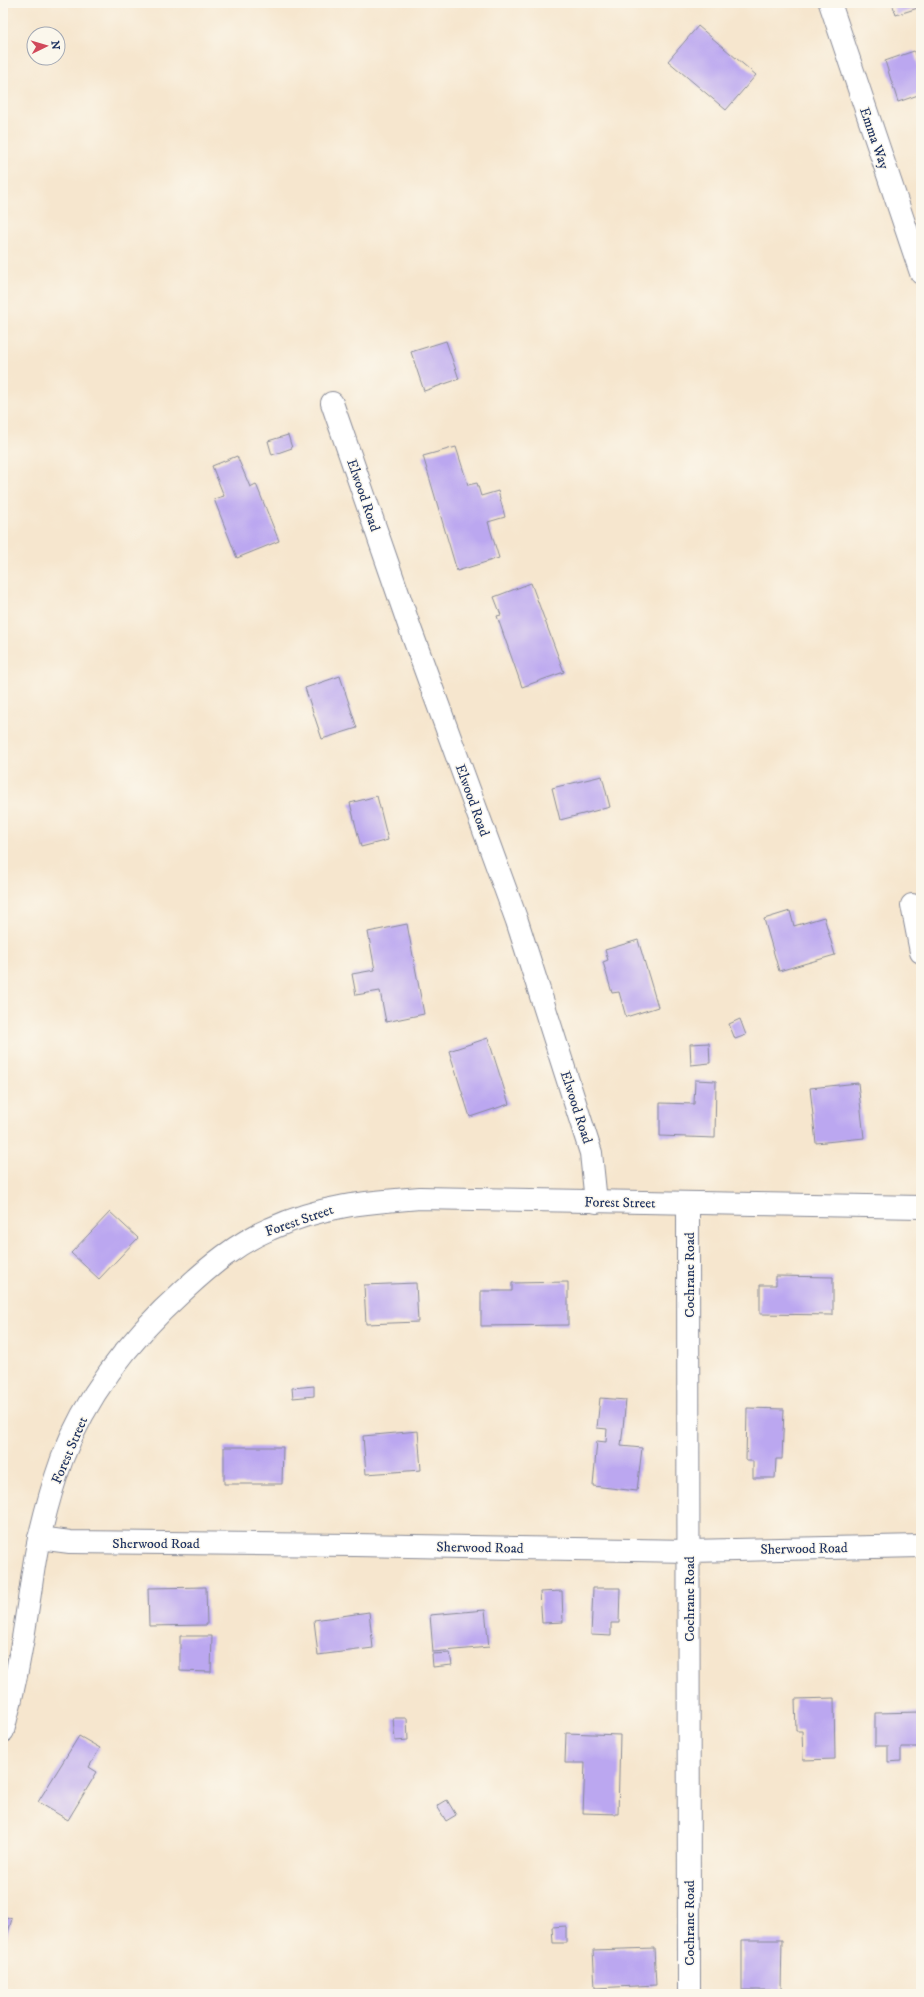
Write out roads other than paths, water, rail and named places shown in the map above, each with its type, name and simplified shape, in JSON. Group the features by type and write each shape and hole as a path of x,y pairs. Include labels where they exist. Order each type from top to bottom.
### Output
{"street":[{"name":"Emma Way","path":"830,3 921,273"},
{"name":"Elwood Road","path":"332,403 411,631 519,928 591,1153 596,1202"},
{"path":"912,904 921,952"},
{"name":"Forest Street","path":"3,1731 20,1658 39,1538 56,1476 86,1409 107,1375 134,1340 174,1299 217,1261 244,1242 271,1228 305,1216 364,1202 420,1198 921,1207"},
{"name":"Cochrane Road","path":"688,1203 689,1994"},
{"name":"Sherwood Road","path":"39,1538 84,1543 362,1545 689,1551 921,1546"}]}
